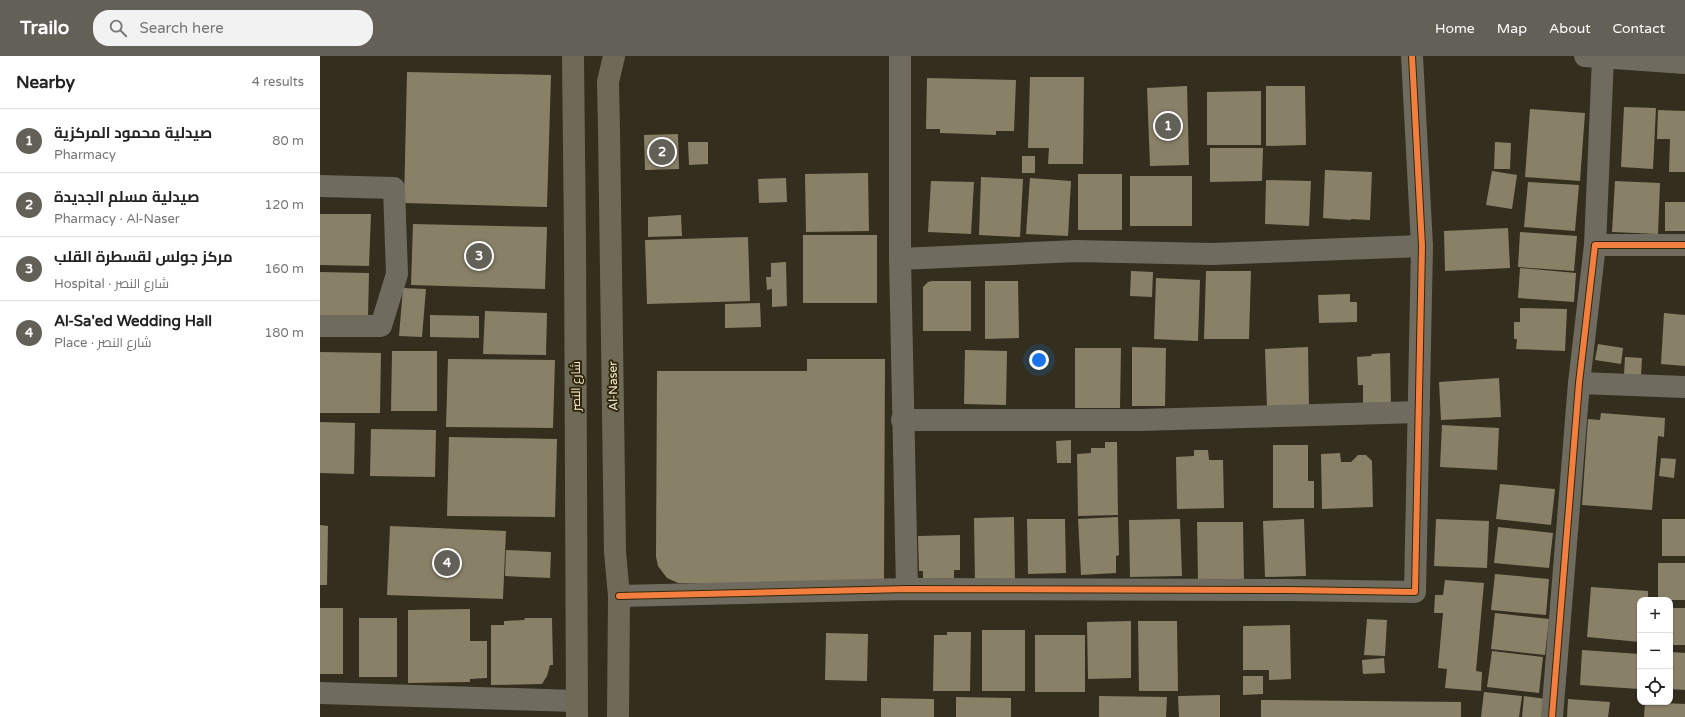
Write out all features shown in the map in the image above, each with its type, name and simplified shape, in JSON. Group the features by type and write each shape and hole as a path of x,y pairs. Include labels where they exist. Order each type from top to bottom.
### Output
{"main road":[{"name":"شارع النصر","path":"573,56 577,709"},
{"name":"Al-Naser","path":"614,56 608,82 615,544 619,596 618,717"}],"street":[{"path":"900,56 902,420 907,589"},
{"path":"619,596 907,589 1289,590 1415,592 1422,246 1412,56"},
{"path":"1552,717 1580,383 1595,246 1594,57 1685,63"},
{"path":"320,186 394,188 397,274 381,326 320,326"},
{"path":"1595,246 1685,245"},
{"path":"900,259 1076,251 1212,254 1422,246"},
{"path":"1580,383 1685,387"},
{"path":"902,420 1140,420 1419,412"},
{"path":"320,693 577,709"}],"building":[{"path":"407,72 551,75 547,207 404,203"},
{"path":"1030,77 1084,77 1083,164 1048,164 1049,148 1028,148"},
{"path":"927,78 1016,80 1014,131 996,131 996,135 940,133 940,129 926,129"},
{"path":"1187,86 1189,165 1150,166 1147,88"},
{"path":"1266,86 1305,86 1306,145 1266,146"},
{"path":"1261,91 1261,145 1207,145 1207,92"},
{"path":"1624,107 1656,108 1653,169 1621,167"},
{"path":"1530,109 1585,113 1580,181 1525,177"},
{"path":"1658,110 1685,111 1685,172 1669,172 1670,139 1657,139"},
{"path":"678,134 679,169 645,170 644,135"},
{"path":"688,142 708,142 708,164 689,165"},
{"path":"1495,142 1511,143 1510,169 1494,169"},
{"path":"1210,148 1263,148 1262,181 1210,182"},
{"path":"1022,156 1035,156 1035,173 1022,173"},
{"path":"1325,170 1372,172 1370,220 1323,218"},
{"path":"1492,171 1517,175 1512,209 1486,205"},
{"path":"868,173 869,231 806,232 805,174"},
{"path":"1078,174 1122,174 1122,230 1078,230"},
{"path":"1130,176 1192,176 1192,226 1130,226"},
{"path":"981,177 1023,179 1020,237 979,235"},
{"path":"786,178 787,202 759,203 758,179"},
{"path":"1030,178 1071,181 1068,236 1026,234"},
{"path":"1266,180 1311,181 1309,226 1265,224"},
{"path":"931,181 974,182 971,234 928,232"},
{"path":"1615,181 1660,183 1658,234 1612,232"},
{"path":"1528,182 1579,185 1575,231 1524,227"},
{"path":"1665,202 1685,202 1685,231 1665,231"},
{"path":"320,214 371,214 369,266 320,265"},
{"path":"681,215 682,236 648,237 648,217"},
{"path":"413,224 547,227 545,289 411,285"},
{"path":"1508,228 1510,268 1445,271 1444,231"},
{"path":"1520,232 1577,236 1574,271 1518,267"},
{"path":"803,235 877,235 877,303 803,303"},
{"path":"748,237 750,301 647,304 645,240"},
{"path":"786,262 787,306 772,307 772,289 767,290 766,277 771,277 771,263"},
{"path":"1520,268 1576,273 1574,302 1518,298"},
{"path":"1131,271 1153,272 1152,297 1130,296"},
{"path":"1206,271 1251,271 1249,339 1204,339"},
{"path":"320,272 369,273 368,318 320,318"},
{"path":"1156,278 1200,280 1198,341 1154,339"},
{"path":"971,281 971,331 923,331 923,287 928,282"},
{"path":"985,281 1018,281 1019,338 985,339"},
{"path":"403,288 426,289 422,337 399,336"},
{"path":"1350,294 1350,302 1357,302 1357,322 1319,323 1318,295"},
{"path":"760,303 761,327 725,328 725,304"},
{"path":"1520,308 1567,309 1565,351 1516,349 1517,339 1514,339 1514,322 1520,322"},
{"path":"485,311 547,313 546,355 483,354"},
{"path":"1664,313 1685,315 1685,366 1661,364"},
{"path":"430,315 479,316 479,338 430,337"},
{"path":"1598,344 1623,348 1621,364 1595,360"},
{"path":"1132,347 1166,348 1165,406 1132,406"},
{"path":"1308,347 1309,407 1267,408 1265,349"},
{"path":"1075,348 1121,348 1120,408 1075,408"},
{"path":"965,350 1007,351 1006,405 964,404"},
{"path":"392,351 437,351 437,411 391,411"},
{"path":"320,352 381,353 380,413 320,413"},
{"path":"1390,353 1391,406 1363,407 1363,385 1358,385 1357,357"},
{"path":"1625,357 1642,358 1641,376 1624,375"},
{"path":"448,359 555,360 553,428 446,427"},
{"path":"807,359 885,359 884,583 678,583 667,578 658,566 656,557 657,371 807,371"},
{"path":"1499,378 1501,417 1441,420 1439,382"},
{"path":"1601,413 1665,418 1664,437 1658,436 1652,510 1582,505 1588,419 1600,420"},
{"path":"320,422 355,423 354,474 320,473"},
{"path":"1442,425 1499,428 1497,470 1440,467"},
{"path":"371,429 436,430 435,477 370,476"},
{"path":"449,437 557,439 555,517 447,516"},
{"path":"1071,440 1071,463 1057,463 1056,441"},
{"path":"1105,442 1117,442 1118,515 1078,516 1077,454 1091,453 1091,448 1105,448"},
{"path":"1273,445 1308,445 1308,481 1314,481 1314,508 1273,508"},
{"path":"1194,450 1208,450 1209,460 1223,460 1224,508 1177,509 1176,457 1194,456"},
{"path":"1340,453 1341,462 1351,462 1358,455 1366,455 1372,461 1373,507 1322,509 1321,454"},
{"path":"1661,458 1676,459 1674,478 1659,476"},
{"path":"1500,484 1555,489 1551,525 1496,519"},
{"path":"1014,517 1015,583 975,584 974,518"},
{"path":"1118,517 1119,555 1116,556 1116,573 1081,575 1078,519"},
{"path":"1027,519 1065,519 1066,573 1028,574"},
{"path":"1180,519 1182,576 1130,577 1129,520"},
{"path":"1304,519 1306,576 1265,577 1263,521"},
{"path":"1436,519 1489,521 1487,568 1434,566"},
{"path":"1662,519 1685,519 1685,556 1662,556"},
{"path":"1197,522 1243,522 1244,582 1198,582"},
{"path":"320,525 328,526 327,585 320,585"},
{"path":"390,526 506,531 503,599 387,595"},
{"path":"1498,527 1553,533 1549,568 1494,563"},
{"path":"960,535 960,570 954,570 954,578 923,578 923,571 919,571 918,536"},
{"path":"506,550 551,552 550,578 505,576"},
{"path":"1658,563 1685,563 1685,600 1673,600 1673,597 1658,597"},
{"path":"1495,574 1549,579 1546,615 1491,610"},
{"path":"1445,580 1484,583 1476,671 1482,672 1481,691 1445,688 1447,669 1438,668 1443,613 1434,613 1435,595 1443,595"},
{"path":"1591,587 1648,591 1648,597 1637,597 1637,642 1587,637"},
{"path":"320,608 343,608 343,674 320,674"},
{"path":"1673,608 1685,608 1685,645 1673,645"},
{"path":"470,609 470,641 487,641 487,678 470,679 470,682 408,683 408,610"},
{"path":"1495,613 1549,619 1545,655 1491,649"},
{"path":"359,618 397,618 397,677 359,677"},
{"path":"525,618 552,618 553,665 550,665 547,676 542,684 491,685 491,625 504,625 504,621 524,620"},
{"path":"1367,619 1387,620 1385,656 1364,655"},
{"path":"1131,621 1131,678 1088,679 1087,622"},
{"path":"1138,621 1177,621 1178,691 1139,691"},
{"path":"1290,625 1291,679 1269,680 1269,670 1243,670 1243,626"},
{"path":"982,630 1025,630 1025,691 982,691"},
{"path":"947,632 971,632 970,691 933,691 934,635 947,635"},
{"path":"826,633 868,634 867,681 825,680"},
{"path":"1035,635 1085,635 1085,692 1035,692"},
{"path":"1582,650 1637,654 1637,689 1580,685"},
{"path":"1492,651 1543,657 1539,693 1487,687"},
{"path":"1673,652 1685,653 1685,690 1673,689"},
{"path":"1384,658 1385,673 1363,674 1362,660"},
{"path":"1243,676 1263,676 1263,694 1243,695"},
{"path":"1484,692 1522,696 1519,717 1481,717"},
{"path":"1220,695 1220,717 1179,717 1178,696"},
{"path":"1099,696 1167,697 1166,717 1099,717"},
{"path":"1524,696 1546,699 1544,717 1522,717"},
{"path":"956,697 1011,698 1011,717 956,717"},
{"path":"881,698 934,699 934,717 881,717"},
{"path":"1568,699 1610,702 1608,717 1567,717"},
{"path":"1261,700 1461,702 1461,717 1261,717"},
{"path":"1685,704 1685,717 1644,717 1645,705"}],"cycle path":[{"path":"619,596 907,589 1289,590 1415,592 1422,246 1412,56"},
{"path":"1552,717 1579,383 1595,245 1685,245"}],"place":[{"name":"صيدلية محمود المركزية","path":"1168,126"},
{"name":"صيدلية مسلم الجديدة","path":"662,152"},
{"name":"مركز جولس لقسطرة القلب","path":"479,256"},
{"name":"Al-Sa'ed Wedding Hall","path":"447,563"}]}
